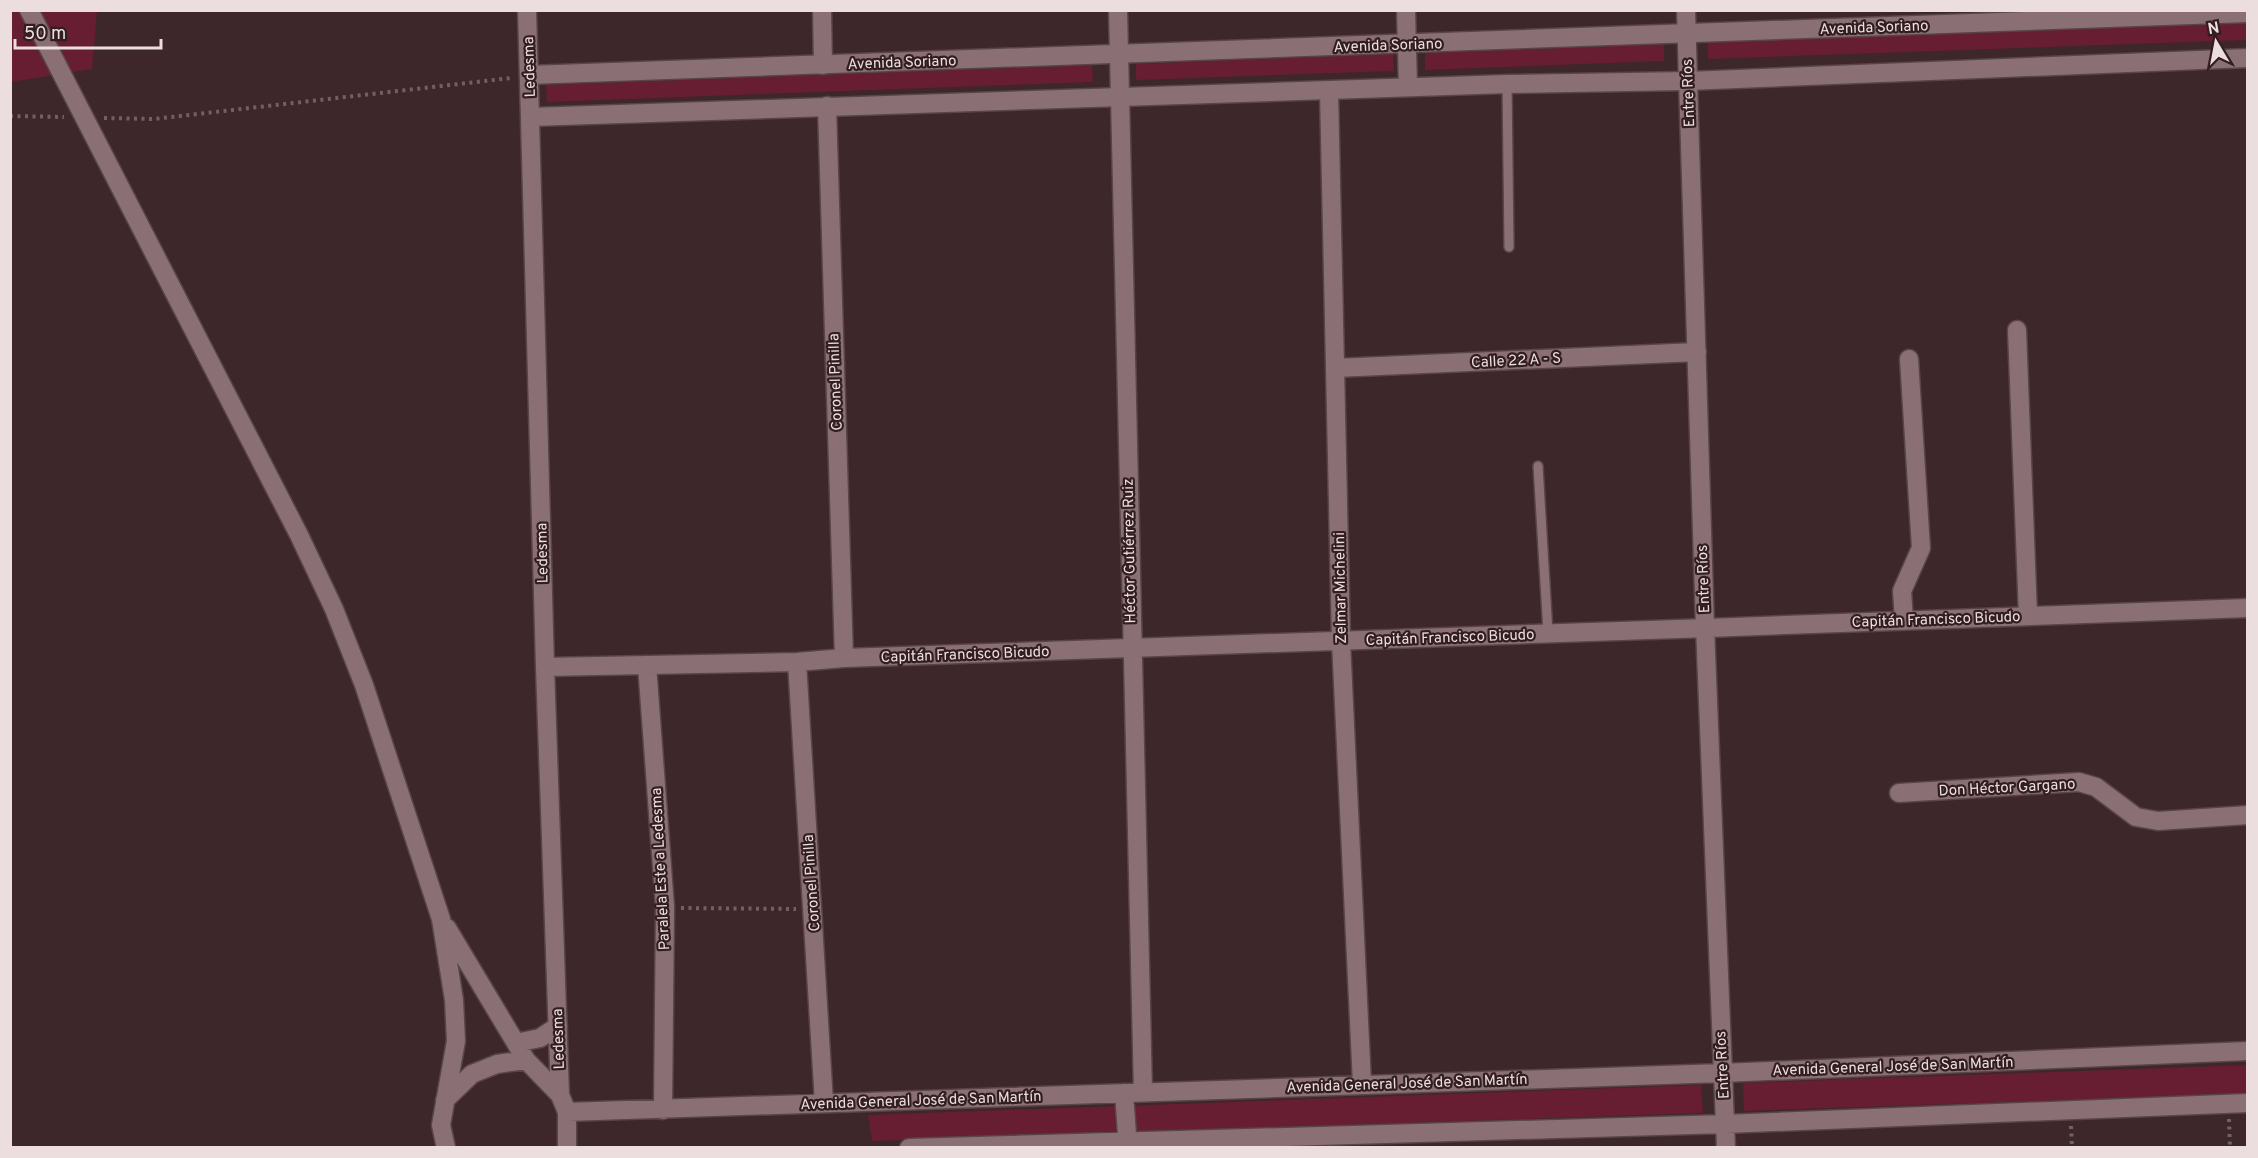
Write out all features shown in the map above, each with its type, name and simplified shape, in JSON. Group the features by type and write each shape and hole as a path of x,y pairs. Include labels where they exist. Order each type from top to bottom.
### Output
{"street":[{"path":"29,10 300,535 334,609 363,685 441,919 454,1000 456,1041 441,1125 446,1148"},
{"name":"Ledesma","path":"526,10 531,117 545,667 558,1026 567,1148"},
{"path":"822,10 823,65"},
{"name":"Héctor Gutiérrez Ruiz","path":"1118,10 1131,650 1134,1092 1128,1144"},
{"path":"1406,10 1408,87"},
{"name":"Entre Ríos","path":"1686,10 1705,627 1726,1148"},
{"name":"Avenida Soriano","path":"529,75 1686,34 1974,17 2247,13"},
{"path":"531,117 1408,87 1688,81 2247,58"},
{"name":"Zelmar Michelini","path":"1329,91 1341,641 1362,1084"},
{"name":"Coronel Pinilla","path":"827,106 844,658"},
{"path":"2017,330 2028,616"},
{"name":"Calle 22 A - S","path":"1335,368 1696,352"},
{"path":"1904,620 1902,591 1921,548 1909,358"},
{"name":"Capitán Francisco Bicudo","path":"545,667 797,662 844,658 1131,650 2247,608"},
{"name":"Coronel Pinilla","path":"797,662 824,1103"},
{"name":"Paralela Este a Ledesma","path":"648,665 665,908 663,1110"},
{"name":"Don Héctor Gargano","path":"1899,793 2079,782 2096,787 2136,817 2158,821 2247,815"},
{"path":"441,919 526,1060 563,1104"},
{"path":"516,1043 540,1038 558,1026"},
{"name":"Avenida General José de San Martín","path":"563,1104 663,1110 1722,1073 2247,1051"},
{"path":"445,1100 472,1074 497,1064 526,1060"},
{"path":"909,1148 1311,1141 2247,1103"}],"lane":[{"path":"1507,84 1509,247"},
{"path":"1538,466 1548,633"}],"path":[{"path":"10,116 154,119 529,75"},
{"path":"665,908 812,909"},
{"path":"2228,1104 2230,1148"}],"shaded area":[{"path":"11,11 97,11 92,69 11,82"},
{"path":"2248,22 2247,40 1708,59 1708,42"},
{"path":"1664,44 1664,61 1425,70 1425,53"},
{"path":"1393,54 1394,71 1136,80 1136,64"},
{"path":"1092,65 1093,82 547,102 546,85"},
{"path":"2247,1065 2247,1094 1744,1111 1743,1083"},
{"path":"1701,1085 1703,1113 872,1141 868,1115"}]}
